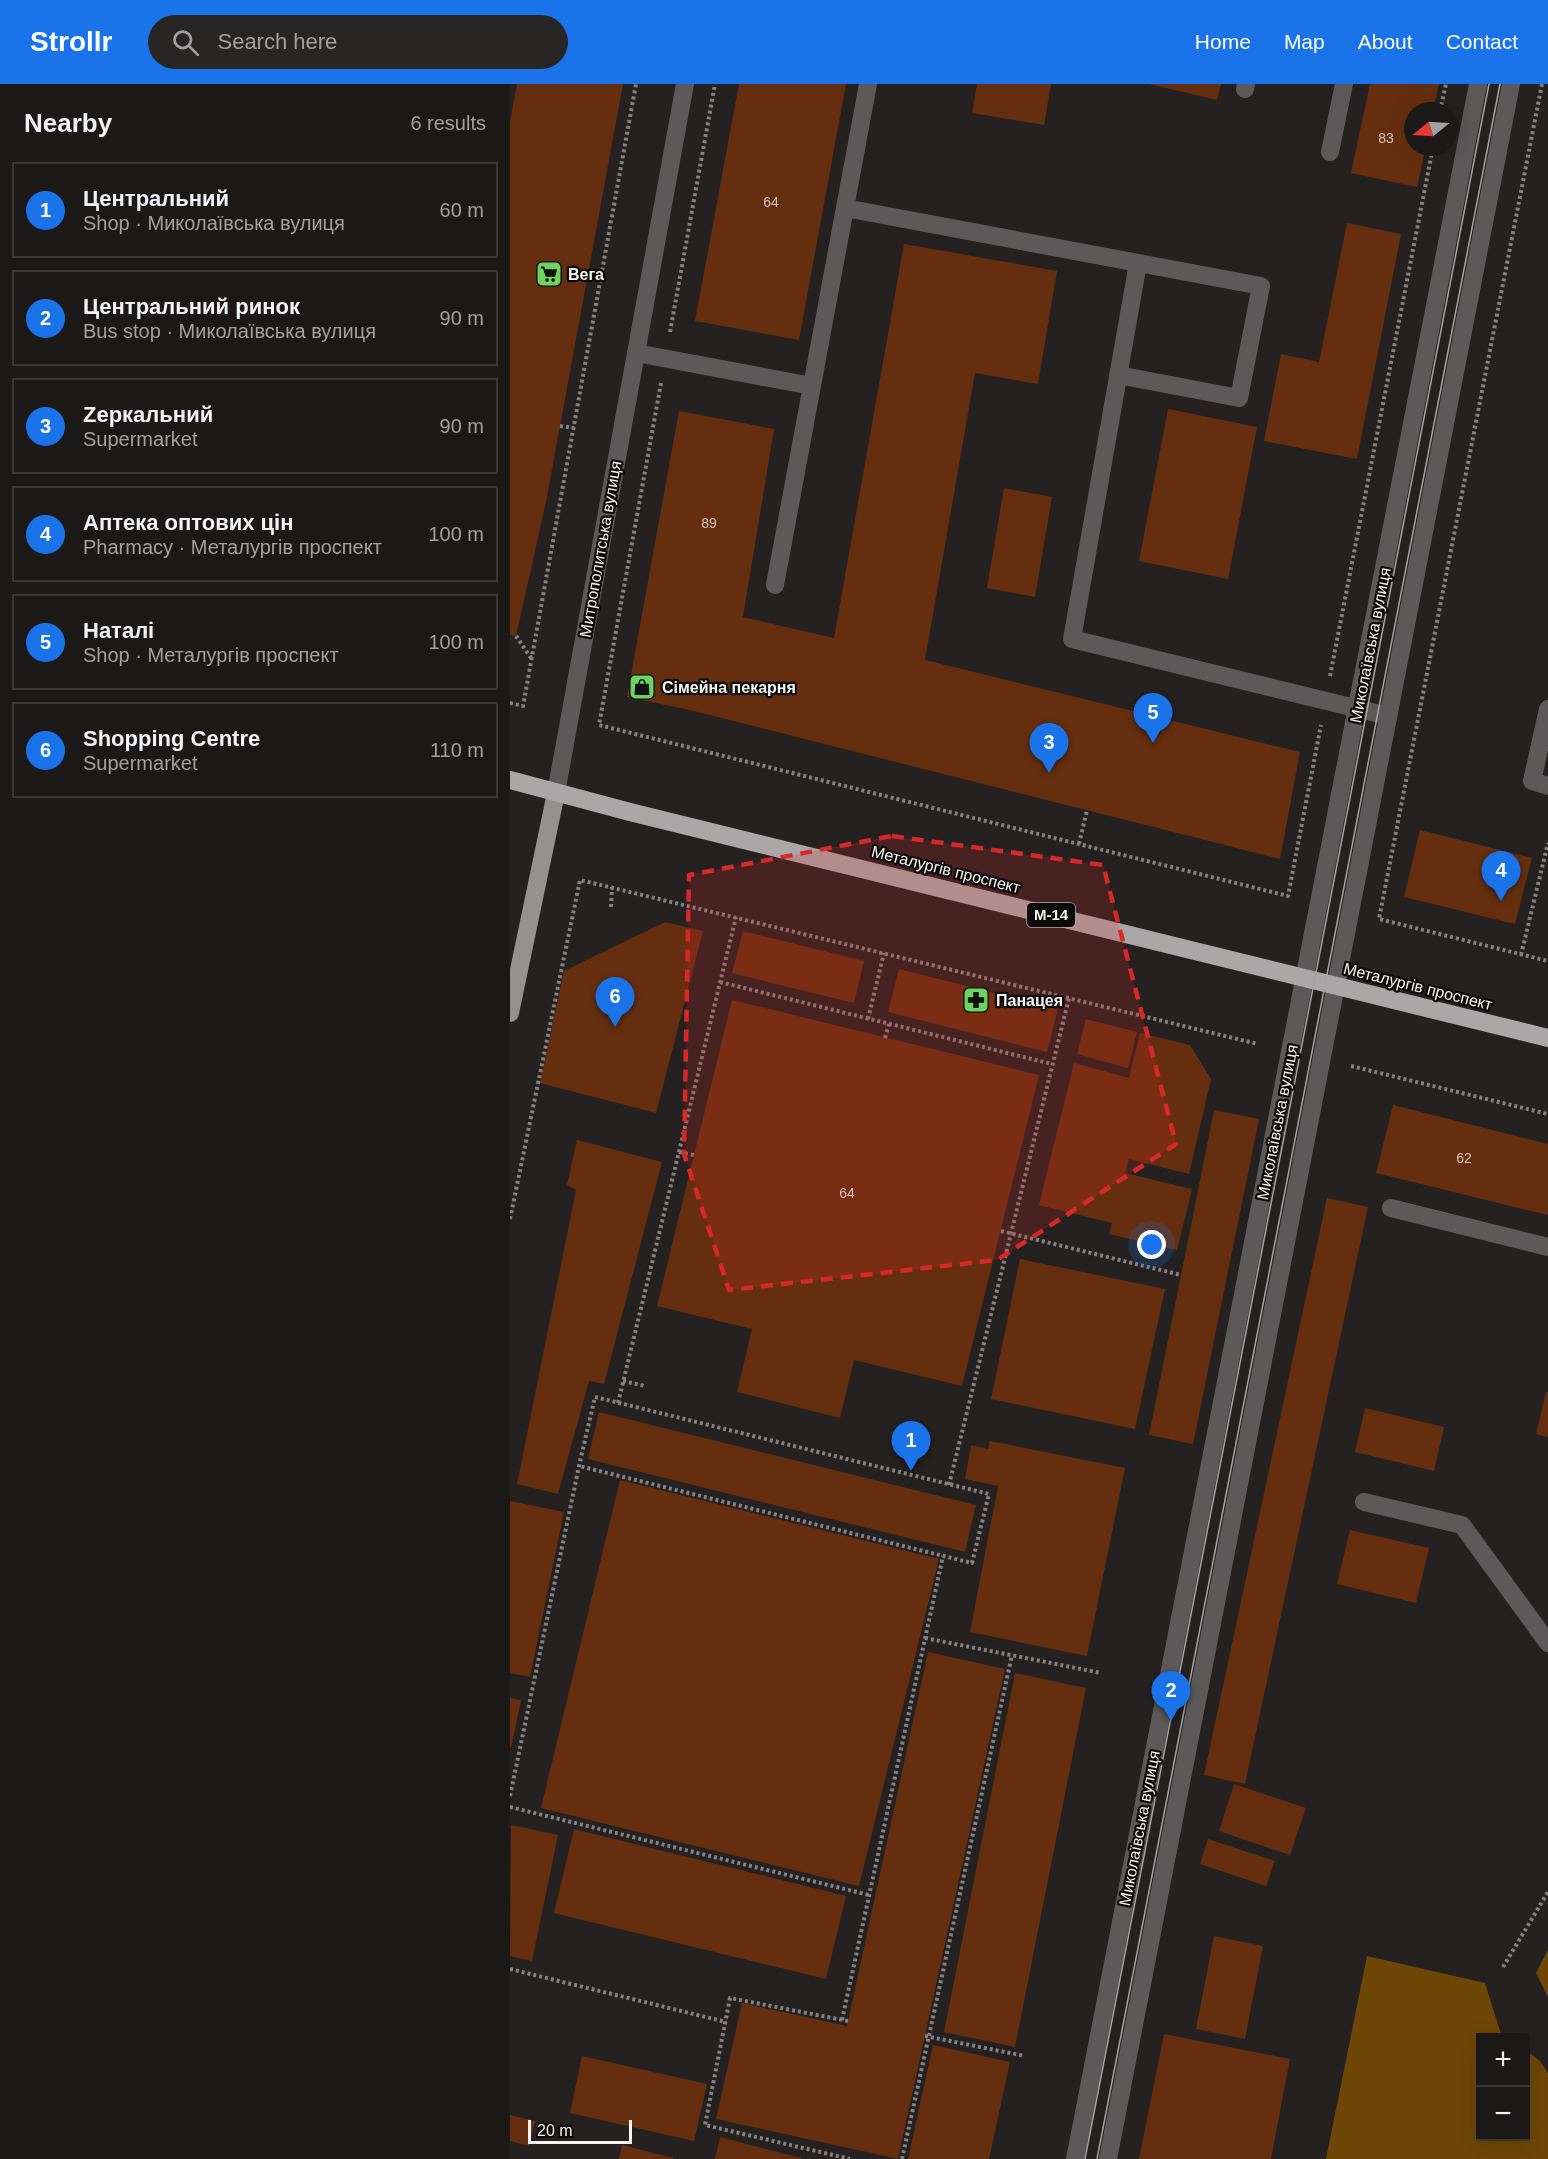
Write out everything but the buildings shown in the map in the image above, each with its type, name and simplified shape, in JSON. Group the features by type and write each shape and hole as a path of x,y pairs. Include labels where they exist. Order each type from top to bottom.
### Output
{"highway":[{"name":"Металургів проспект","path":"510,780 1548,1038"}],"main road":[{"name":"Митрополитська вулиця","path":"510,1013 556,793"}],"street":[{"name":"Митрополитська вулиця","path":"556,793 685,84"},
{"path":"776,585 868,84"},
{"path":"1330,152 1344,84"},
{"name":"Миколаївська вулиця","path":"1075,2159 1479,84"},
{"name":"Миколаївська вулиця","path":"1108,2159 1511,84"},
{"path":"845,208 1261,286 1239,398 1118,375"},
{"path":"1138,263 1072,639 1388,716"},
{"path":"636,353 812,386"},
{"path":"1548,709 1532,781 1548,786"},
{"path":"1391,1208 1548,1247"},
{"path":"1211,1461 1242,1468"},
{"path":"1364,1502 1462,1525 1548,1643"}],"path":[{"path":"510,703 523,706 636,84"},
{"path":"715,84 599,725 1288,896 1431,156"},
{"path":"1442,102 1446,84"},
{"path":"1542,84 1379,919 1548,962"},
{"path":"560,426 574,428"},
{"path":"516,636 531,658"},
{"path":"1079,844 1087,810"},
{"path":"1521,955 1548,843"},
{"path":"510,1219 580,880 1258,1044"},
{"path":"611,907 612,887"},
{"path":"618,1403 736,917"},
{"path":"868,1019 884,953"},
{"path":"720,982 1052,1064"},
{"path":"949,1485 1069,998"},
{"path":"885,1038 889,1024"},
{"path":"1351,1066 1548,1114"},
{"path":"679,1152 694,1155"},
{"path":"1000,1231 1181,1275"},
{"path":"623,1380 645,1386"},
{"path":"510,1796 579,1466 596,1397 989,1494 972,1563 579,1466"},
{"path":"842,2020 943,1556"},
{"path":"926,1638 1101,1673"},
{"path":"902,2159 1012,1655"},
{"path":"510,1807 869,1895"},
{"path":"1503,1967 1548,1892"},
{"path":"510,1969 726,2022"},
{"path":"848,2021 730,1998 705,2125 850,2159"},
{"path":"927,2037 1025,2056"}],"highlighted area":[{"path":"892,836 1103,865 1176,1144 997,1260 729,1290 684,1154 689,875"}],"shaded area":[{"path":"1548,1950 1548,1997 1536,1973"},
{"path":"1367,1956 1485,1983 1501,2033 1476,2033 1476,2141 1530,2141 1530,2053 1540,2061 1548,2073 1548,2159 1326,2159"}],"tram line":[{"path":"1085,2159 1489,84"},
{"path":"1097,2159 1500,84"}],"place":[{"name":"Вега","path":"549,274"},
{"name":"Сімейна пекарня","path":"642,687"},
{"name":"Наталі","path":"1153,743"},
{"name":"Zеркальний","path":"1049,773"},
{"name":"Аптека оптових цін","path":"1501,901"},
{"name":"Панацея","path":"976,1000"},
{"name":"Shopping Centre","path":"615,1027"},
{"name":"Центральний","path":"911,1471"},
{"name":"Центральний ринок","path":"1171,1721"}]}
